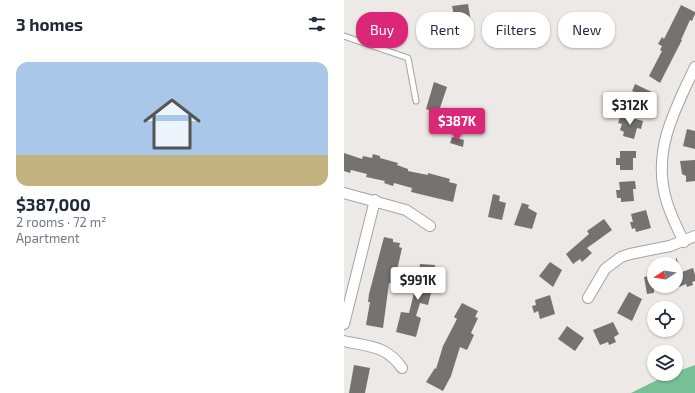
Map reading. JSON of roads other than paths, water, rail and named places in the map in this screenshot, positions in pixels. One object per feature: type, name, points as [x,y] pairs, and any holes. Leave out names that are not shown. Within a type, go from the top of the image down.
[{"type":"street","points":[[684,242],[665,197],[662,163],[667,130],[672,114],[695,67]]},
{"type":"street","points":[[344,193],[375,200],[406,210],[430,226]]},
{"type":"street","points":[[344,324],[375,200]]},
{"type":"street","points":[[588,298],[606,269],[621,257],[684,242],[695,236]]},
{"type":"street","points":[[344,341],[384,350],[393,356],[402,368]]},
{"type":"lane","points":[[344,36],[408,58],[416,101]]}]
